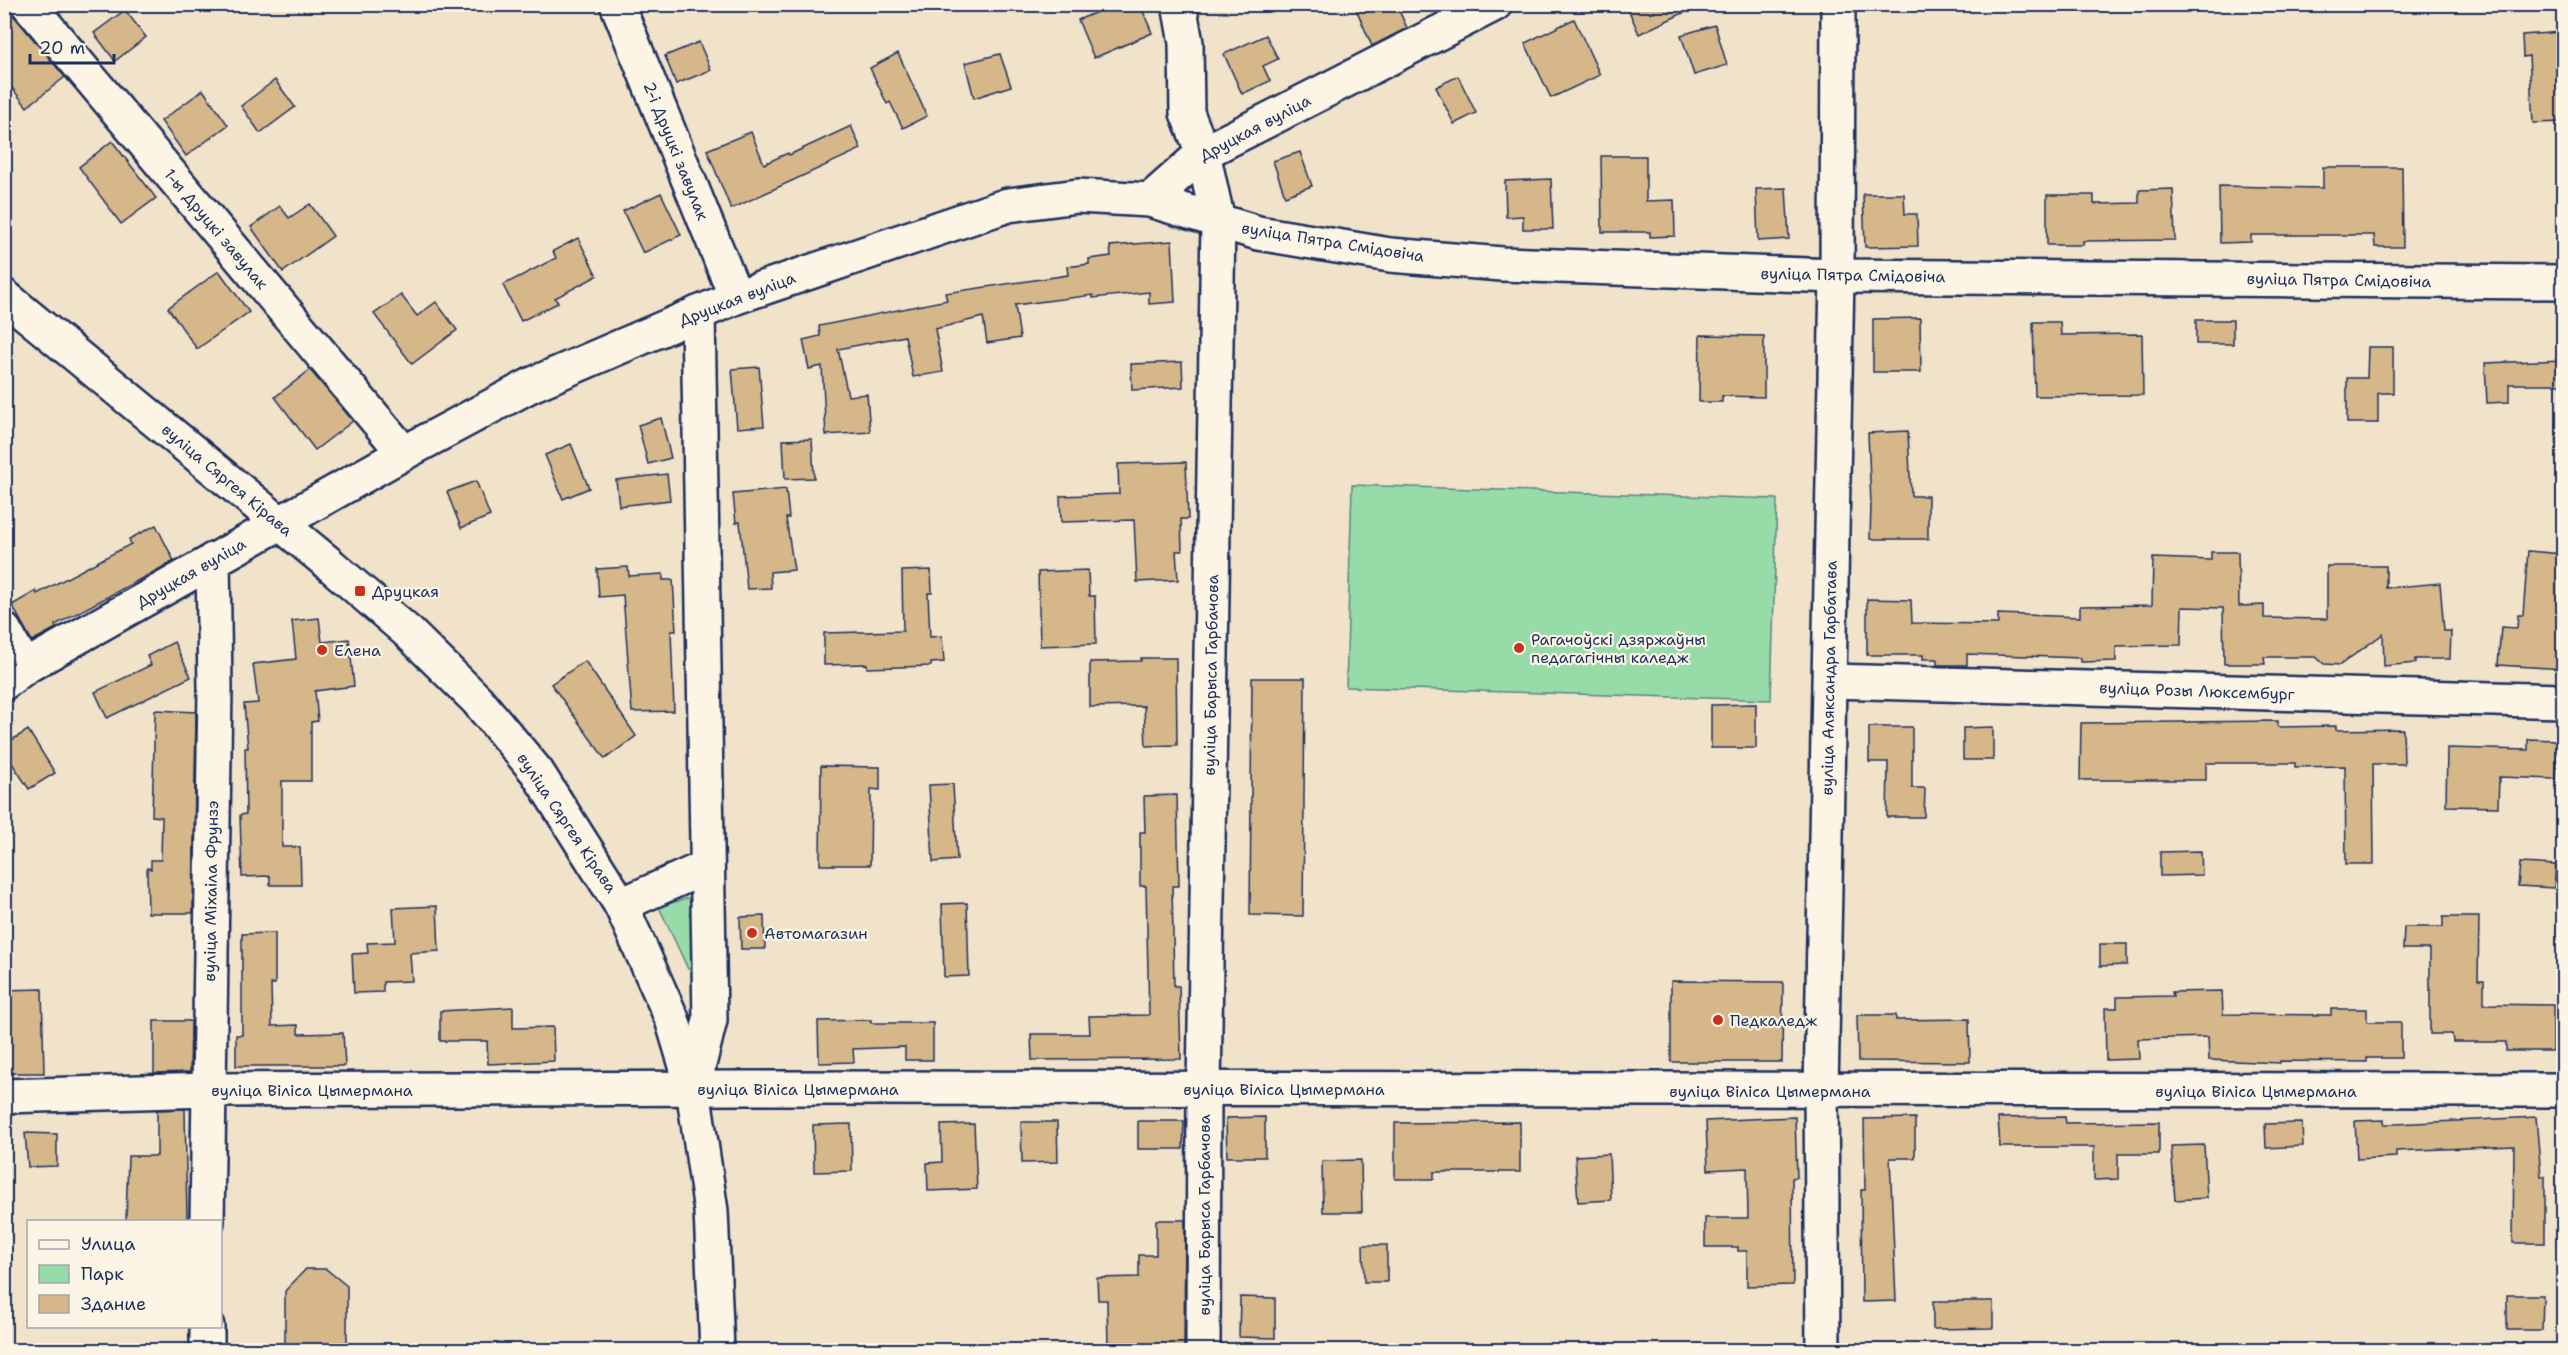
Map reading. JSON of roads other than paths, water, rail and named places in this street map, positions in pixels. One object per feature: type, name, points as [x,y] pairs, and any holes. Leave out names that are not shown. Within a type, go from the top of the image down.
[{"type":"street","name":"1-ы Друцкі завулак","points":[[28,4],[404,453]]},
{"type":"street","name":"2-і Друцкі завулак","points":[[617,4],[736,297]]},
{"type":"street","name":"вуліца Барыса Гарбачова","points":[[1179,4],[1186,43],[1187,112],[1203,153],[1218,222],[1204,1088],[1203,1350]]},
{"type":"street","name":"Друцкая вуліца","points":[[15,675],[213,560],[531,385],[736,297],[1008,205],[1078,196],[1150,200],[1203,153],[1496,4]]},
{"type":"street","name":"вуліца Аляксандра Гарбатава","points":[[1822,1350],[1821,1091],[1837,276],[1838,4]]},
{"type":"street","name":"вуліца Пятра Смідовіча","points":[[1150,200],[1258,233],[1390,255],[1502,264],[1837,276],[2564,282]]},
{"type":"street","name":"вуліца Сяргея Кірава","points":[[4,296],[280,523],[409,633],[477,700],[537,772],[621,905],[672,1020],[693,1089],[711,1211],[717,1350]]},
{"type":"street","points":[[693,1089],[710,1020],[698,313]]},
{"type":"street","name":"вуліца Міхаіла Фрунзэ","points":[[207,1220],[215,688],[213,560]]},
{"type":"street","points":[[4,630],[15,675]]},
{"type":"street","name":"вуліца Розы Люксембург","points":[[1830,681],[2564,701]]},
{"type":"street","points":[[621,905],[706,867]]},
{"type":"street","name":"вуліца Віліса Цымермана","points":[[4,1096],[208,1090],[1204,1088],[1821,1091],[2564,1090]]},
{"type":"street","points":[[207,1328],[207,1350]]},
{"type":"place","name":"Друцкая","points":[[360,591]]},
{"type":"place","name":"Рагачоўскі дзяржаўны педагагічны каледж","points":[[1519,648]]},
{"type":"place","name":"Елена","points":[[322,650]]},
{"type":"place","name":"Автомагазин","points":[[752,933]]},
{"type":"place","name":"Педкаледж","points":[[1718,1020]]}]
